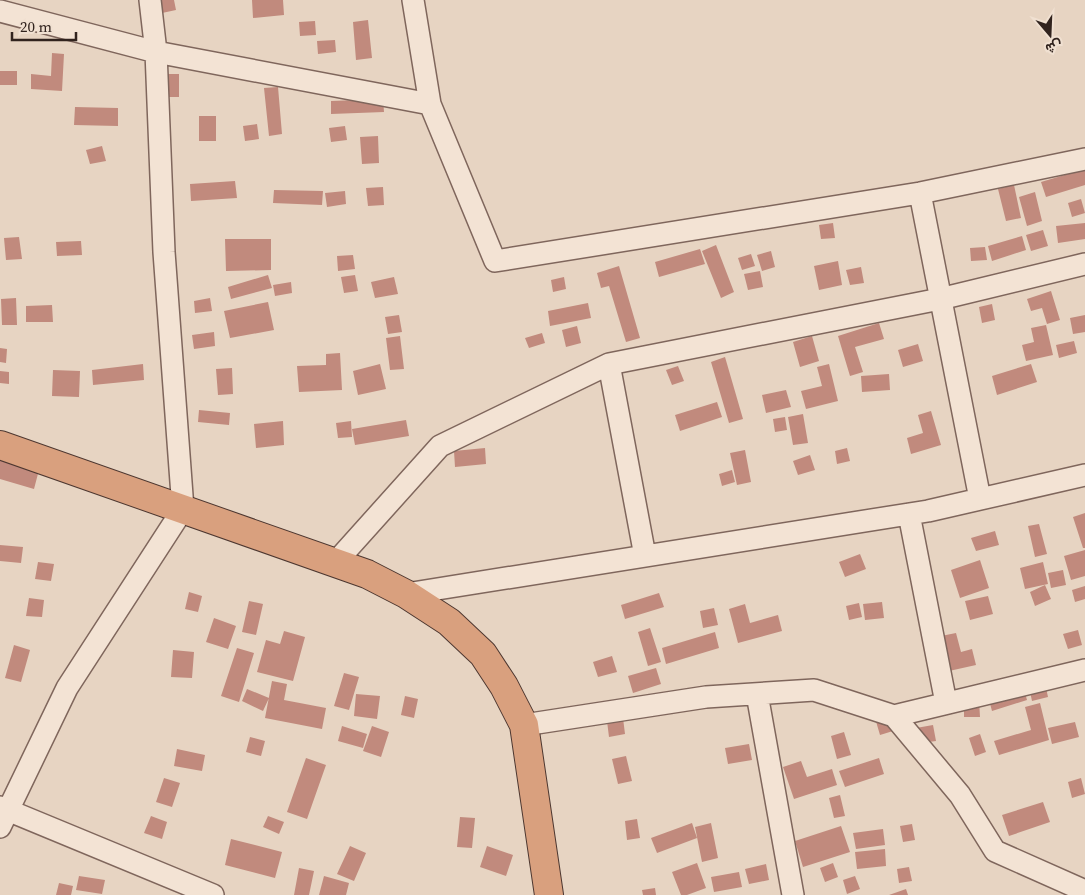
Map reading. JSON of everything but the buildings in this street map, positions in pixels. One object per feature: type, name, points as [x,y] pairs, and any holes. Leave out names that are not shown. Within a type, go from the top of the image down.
[{"type":"highway","points":[[0,445],[367,574],[406,594],[449,622],[482,654],[504,686],[524,725],[549,895]]},
{"type":"street","points":[[150,0],[156,52],[164,252],[183,509],[67,688],[2,815],[168,886],[213,895]]},
{"type":"street","points":[[413,0],[430,104],[495,261],[920,193],[1085,159]]},
{"type":"street","points":[[0,11],[156,52],[430,104]]},
{"type":"street","points":[[920,193],[980,499]]},
{"type":"street","points":[[335,562],[440,446],[609,364],[940,299],[1085,264]]},
{"type":"street","points":[[609,364],[645,556]]},
{"type":"street","points":[[406,594],[909,514],[1085,475]]},
{"type":"street","points":[[909,514],[946,703]]},
{"type":"street","points":[[894,716],[1085,670]]},
{"type":"street","points":[[524,725],[706,697],[814,690],[894,716],[960,794],[995,851],[1085,891]]},
{"type":"street","points":[[757,694],[792,895]]}]
